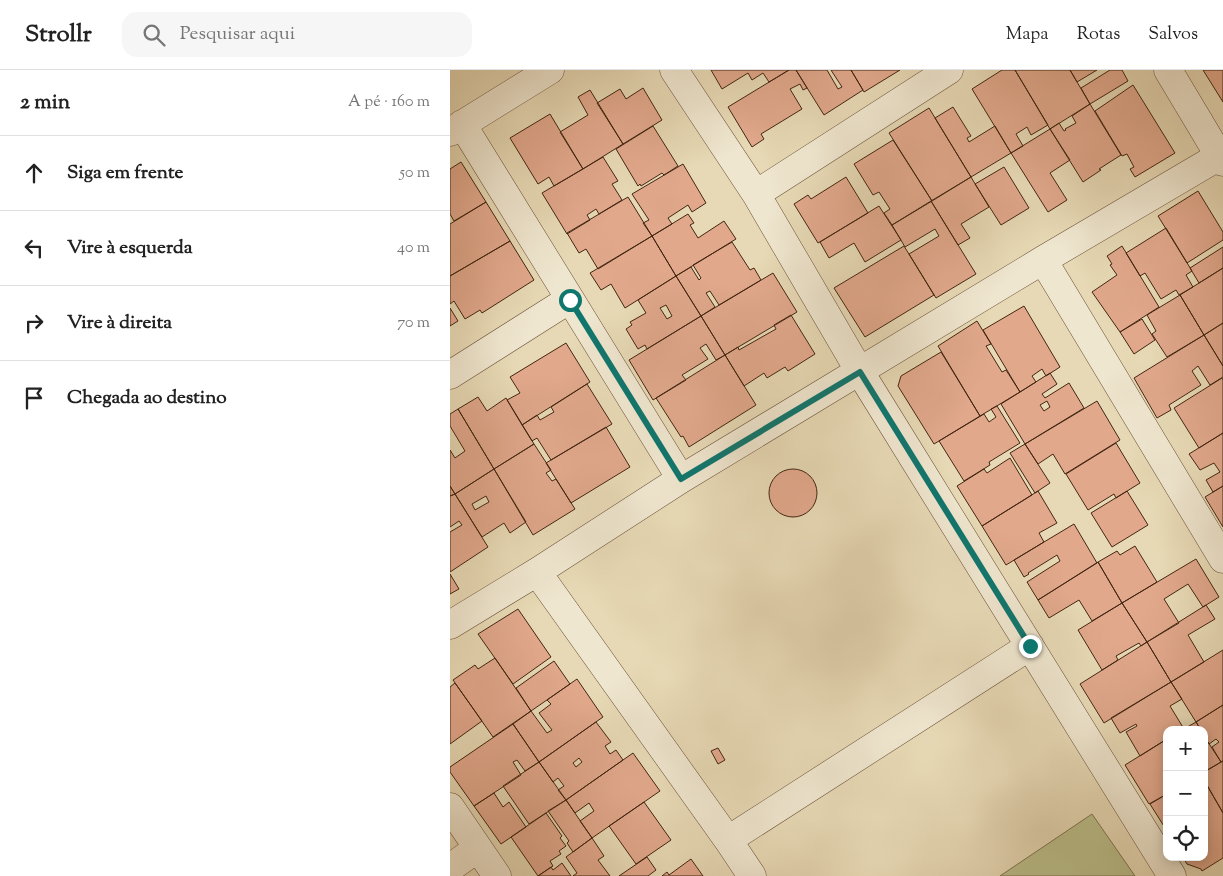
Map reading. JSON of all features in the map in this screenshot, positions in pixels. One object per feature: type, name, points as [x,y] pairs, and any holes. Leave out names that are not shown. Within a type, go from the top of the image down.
[{"type":"street","points":[[550,70],[456,128],[570,300],[681,479]]},
{"type":"street","points":[[674,70],[756,194],[860,372],[1172,876]]},
{"type":"street","points":[[756,194],[949,70]]},
{"type":"street","points":[[450,625],[537,572],[681,479],[1043,260],[1222,157],[1168,70]]},
{"type":"street","points":[[1043,260],[1223,560]]},
{"type":"street","points":[[450,375],[570,300]]},
{"type":"street","points":[[537,572],[752,876]]},
{"type":"street","points":[[728,840],[1030,646]]},
{"type":"street","points":[[450,807],[497,876]]},
{"type":"street","points":[[450,868],[478,848]]},
{"type":"green space","points":[[1092,814],[1135,876],[1000,876]]},
{"type":"building","points":[[711,70],[789,70],[769,82],[763,73],[752,80],[748,73],[722,89]]},
{"type":"building","points":[[789,70],[796,70],[807,88],[803,90],[800,84],[790,89],[802,109],[761,134],[764,139],[752,147],[728,107]]},
{"type":"building","points":[[796,70],[827,70],[838,89],[842,87],[831,70],[851,70],[863,90],[824,115]]},
{"type":"building","points":[[851,70],[900,70],[864,92]]},
{"type":"building","points":[[1002,70],[1015,70],[1048,125],[1031,135],[1027,127],[1016,134],[1023,146],[1011,153],[972,89]]},
{"type":"building","points":[[1015,70],[1070,70],[1090,104],[1050,129]]},
{"type":"building","points":[[1070,70],[1097,70],[1077,82]]},
{"type":"building","points":[[1110,70],[1122,70],[1128,81],[1090,104],[1081,88]]},
{"type":"building","points":[[1203,70],[1223,70],[1223,102]]},
{"type":"building","points":[[1133,85],[1175,153],[1135,177],[1130,169],[1134,167],[1127,154],[1122,156],[1095,111]]},
{"type":"building","points":[[643,88],[662,120],[623,144],[597,103],[620,89],[626,99]]},
{"type":"building","points":[[590,90],[623,144],[583,169],[560,132],[588,115],[578,97]]},
{"type":"building","points":[[1090,104],[1121,155],[1083,182],[1050,129],[1059,123],[1064,131],[1066,130],[1076,123],[1072,116]]},
{"type":"building","points":[[953,107],[971,136],[967,138],[969,142],[995,126],[1011,153],[971,177],[935,118]]},
{"type":"building","points":[[929,108],[971,177],[932,201],[889,133]]},
{"type":"building","points":[[550,114],[583,169],[554,186],[549,177],[538,184],[510,138]]},
{"type":"building","points":[[653,126],[678,166],[664,175],[662,173],[638,186],[616,149]]},
{"type":"building","points":[[1050,129],[1070,160],[1050,173],[1067,200],[1048,212],[1011,153]]},
{"type":"building","points":[[893,140],[932,201],[892,225],[884,213],[890,209],[879,192],[873,195],[854,164]]},
{"type":"building","points":[[603,157],[618,181],[612,184],[622,200],[599,214],[596,209],[587,215],[590,220],[567,234],[542,193]]},
{"type":"building","points":[[461,162],[486,202],[454,221],[450,214],[450,169]]},
{"type":"building","points":[[683,164],[706,203],[692,212],[688,205],[668,218],[672,224],[652,236],[643,223],[649,220],[632,194]]},
{"type":"building","points":[[1004,167],[1029,208],[1001,225],[975,184]]},
{"type":"building","points":[[846,177],[868,213],[818,243],[794,204],[808,195],[811,199]]},
{"type":"building","points":[[971,177],[989,207],[961,224],[970,238],[958,245],[931,201]]},
{"type":"building","points":[[1198,191],[1223,232],[1223,240],[1187,263],[1158,216]]},
{"type":"building","points":[[628,197],[652,236],[598,269],[586,249],[579,253],[567,233]]},
{"type":"building","points":[[931,201],[976,274],[936,298],[909,254],[939,236],[935,229],[905,247],[892,225]]},
{"type":"building","points":[[486,202],[510,241],[450,276],[450,224]]},
{"type":"building","points":[[879,206],[901,240],[865,262],[854,243],[829,258],[820,242]]},
{"type":"building","points":[[688,214],[694,223],[690,225],[698,238],[724,221],[736,239],[676,276],[652,236]]},
{"type":"building","points":[[1166,228],[1192,271],[1186,275],[1193,287],[1179,295],[1176,290],[1161,299],[1145,273],[1140,276],[1126,253]]},
{"type":"building","points":[[652,236],[676,276],[625,308],[611,284],[601,290],[590,273]]},
{"type":"building","points":[[510,241],[534,280],[482,313],[480,310],[465,319],[454,301],[450,304],[450,276]]},
{"type":"building","points":[[732,242],[750,270],[754,268],[761,280],[719,305],[710,291],[706,293],[715,307],[701,316],[676,276],[691,267],[699,280],[701,278],[693,265]]},
{"type":"building","points":[[904,246],[934,295],[865,337],[834,288]]},
{"type":"building","points":[[1122,246],[1159,307],[1120,332],[1092,292],[1117,275],[1110,265],[1112,264],[1107,256]]},
{"type":"building","points":[[1223,247],[1223,268],[1199,283],[1190,268]]},
{"type":"building","points":[[1223,268],[1223,323],[1204,335],[1180,295]]},
{"type":"building","points":[[773,273],[797,312],[725,355],[701,316]]},
{"type":"building","points":[[676,276],[701,316],[647,349],[645,345],[638,349],[626,329],[632,325],[630,322],[646,313],[638,300]],"holes":[[[666,305],[672,316],[667,319],[660,308]]]},
{"type":"building","points":[[1180,295],[1204,335],[1167,357],[1152,334],[1156,331],[1147,315]]},
{"type":"building","points":[[1024,306],[1060,367],[1046,376],[1042,369],[1032,376],[1036,382],[1020,392],[983,330]]},
{"type":"building","points":[[450,308],[458,321],[450,326]]},
{"type":"building","points":[[791,315],[815,354],[788,371],[785,367],[767,378],[764,373],[744,386],[725,355],[738,347],[739,350],[776,329],[774,325]]},
{"type":"building","points":[[701,316],[725,355],[716,360],[706,344],[700,348],[708,359],[682,375],[686,380],[653,400],[629,360]]},
{"type":"building","points":[[1142,319],[1155,340],[1134,354],[1120,332]]},
{"type":"building","points":[[977,321],[991,344],[986,346],[1002,372],[1006,370],[1020,392],[980,416],[938,346]]},
{"type":"building","points":[[1223,323],[1223,366],[1204,335]]},
{"type":"building","points":[[1204,335],[1223,366],[1223,377],[1210,385],[1198,366],[1192,371],[1201,385],[1169,405],[1171,410],[1157,418],[1134,378]]},
{"type":"building","points":[[566,343],[590,382],[522,425],[507,400],[520,393],[510,377]]},
{"type":"building","points":[[941,352],[980,416],[934,444],[898,386],[901,376]]},
{"type":"building","points":[[725,355],[756,405],[689,447],[656,398]]},
{"type":"building","points":[[1050,373],[1057,384],[1042,394],[1045,398],[1069,383],[1084,408],[1025,444],[1001,404]],"holes":[[[1047,401],[1050,407],[1044,411],[1040,405]]]},
{"type":"building","points":[[1222,378],[1223,433],[1199,448],[1174,408]]},
{"type":"building","points":[[587,384],[612,424],[551,460],[537,438],[532,441],[522,425],[537,415],[540,420],[554,412],[551,407]]},
{"type":"building","points":[[478,397],[487,411],[506,398],[534,444],[494,469],[458,409]]},
{"type":"building","points":[[1097,401],[1120,440],[1065,474],[1053,454],[1038,464],[1025,444]]},
{"type":"building","points":[[997,406],[1020,443],[989,462],[990,465],[964,481],[939,441],[984,414],[989,422],[996,417],[991,409]]},
{"type":"building","points":[[458,409],[494,469],[455,494],[450,486],[450,450],[455,458],[465,451],[450,426],[450,414]]},
{"type":"building","points":[[606,427],[630,467],[571,503],[546,463]]},
{"type":"building","points":[[1223,433],[1223,486],[1213,492],[1206,480],[1220,472],[1214,463],[1200,470],[1189,454]]},
{"type":"building","points":[[1116,443],[1140,483],[1116,498],[1114,494],[1088,510],[1066,474]]},
{"type":"building","points":[[534,444],[551,470],[546,473],[552,481],[556,479],[575,509],[533,535],[494,469]]},
{"type":"building","points":[[1025,444],[1050,483],[1035,493],[1010,453]]},
{"type":"building","points":[[1010,458],[1032,495],[982,526],[957,486],[984,469],[987,473]]},
{"type":"building","points":[[494,469],[526,522],[510,533],[504,523],[482,537],[455,494]],"holes":[[[486,496],[489,502],[475,510],[472,504]]]},
{"type":"building","points":[[788,469],[798,469],[810,476],[817,488],[817,498],[810,510],[798,517],[788,517],[780,513],[773,506],[769,498],[769,488],[773,480],[780,473]]},
{"type":"building","points":[[450,486],[455,494],[450,496]]},
{"type":"building","points":[[1223,486],[1223,527],[1205,497]]},
{"type":"building","points":[[1038,491],[1057,523],[1039,533],[1044,542],[1006,565],[982,526]]},
{"type":"building","points":[[1127,491],[1148,525],[1112,547],[1091,513]]},
{"type":"building","points":[[455,494],[488,547],[450,572],[450,532],[462,525],[459,521],[450,527],[450,496]]},
{"type":"building","points":[[1074,524],[1097,563],[1038,600],[1027,582],[1060,561],[1057,555],[1024,577],[1014,560]]},
{"type":"building","points":[[1135,546],[1157,582],[1122,603],[1098,562],[1117,551],[1120,555]]},
{"type":"building","points":[[1196,559],[1219,597],[1203,607],[1188,584],[1164,599],[1179,623],[1147,642],[1122,603]]},
{"type":"building","points":[[1098,562],[1122,603],[1092,621],[1079,600],[1049,618],[1038,600]]},
{"type":"building","points":[[450,574],[459,589],[450,594]]},
{"type":"building","points":[[1122,603],[1147,642],[1141,646],[1139,643],[1116,656],[1118,660],[1102,670],[1078,630]]},
{"type":"building","points":[[1206,605],[1215,619],[1188,635],[1204,662],[1171,682],[1147,642]]},
{"type":"building","points":[[518,609],[551,657],[513,684],[478,634]]},
{"type":"building","points":[[1147,642],[1171,682],[1104,723],[1080,684]]},
{"type":"building","points":[[1223,650],[1223,705],[1196,722],[1171,682]]},
{"type":"building","points":[[495,658],[531,711],[493,737],[453,680],[475,665],[478,669]]},
{"type":"building","points":[[554,661],[570,684],[531,711],[516,688]]},
{"type":"building","points":[[577,679],[603,717],[539,762],[513,724],[531,711],[547,733],[552,730],[539,713],[551,704],[547,700]]},
{"type":"building","points":[[1171,682],[1182,699],[1170,706],[1182,726],[1163,726],[1163,742],[1140,756],[1126,732],[1137,726],[1136,724],[1120,733],[1111,718]]},
{"type":"building","points":[[455,683],[482,721],[450,744],[450,687]]},
{"type":"building","points":[[1223,705],[1223,761],[1221,762],[1212,747],[1219,742],[1216,739],[1209,744],[1208,742],[1208,726],[1198,726],[1196,722]]},
{"type":"building","points":[[596,722],[611,742],[605,746],[610,754],[616,750],[623,760],[566,800],[558,790],[564,786],[558,778],[553,782],[539,762]],"holes":[[[579,758],[582,762],[576,767],[573,763]]]},
{"type":"building","points":[[1196,722],[1198,726],[1189,726]]},
{"type":"building","points":[[513,724],[539,762],[525,771],[517,760],[513,762],[521,775],[474,806],[450,772],[450,767]]},
{"type":"building","points":[[1163,741],[1163,796],[1149,804],[1125,765]]},
{"type":"building","points":[[1208,742],[1221,762],[1208,770]]},
{"type":"building","points":[[718,748],[725,760],[718,764],[711,751]]},
{"type":"building","points":[[633,753],[660,791],[592,838],[580,821],[594,811],[589,803],[575,813],[566,800]]},
{"type":"building","points":[[1223,761],[1223,813],[1208,787],[1208,770]]},
{"type":"building","points":[[539,762],[566,800],[529,824],[503,786]]},
{"type":"building","points":[[1208,787],[1223,813],[1223,858],[1202,871],[1187,864],[1185,861],[1208,861]]},
{"type":"building","points":[[494,793],[503,807],[509,802],[526,827],[501,844],[474,806]]},
{"type":"building","points":[[1163,796],[1163,825],[1150,804]]},
{"type":"building","points":[[566,800],[592,838],[573,852],[567,843],[569,841],[548,811]]},
{"type":"building","points":[[644,802],[671,840],[636,864],[609,826]]},
{"type":"building","points":[[546,813],[562,836],[560,838],[566,846],[559,851],[561,854],[550,861],[553,866],[538,876],[511,837]]},
{"type":"building","points":[[592,838],[604,856],[598,860],[610,876],[573,876],[577,873],[566,857]]},
{"type":"building","points":[[647,857],[656,870],[648,876],[619,876]]},
{"type":"building","points":[[691,859],[703,876],[662,876],[667,872],[669,875]]},
{"type":"building","points":[[562,863],[571,876],[538,876],[551,867],[553,870]]},
{"type":"route","points":[[570,300],[681,479],[860,372],[1030,646]]}]
